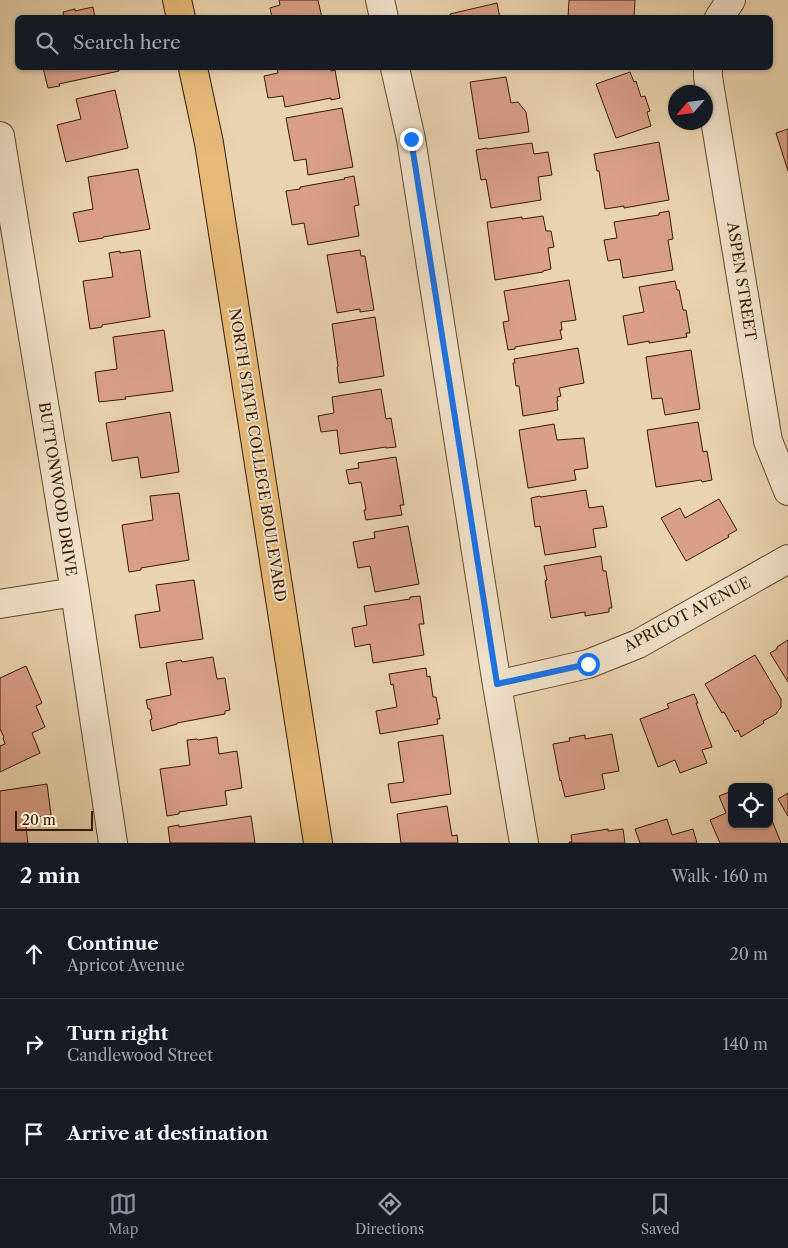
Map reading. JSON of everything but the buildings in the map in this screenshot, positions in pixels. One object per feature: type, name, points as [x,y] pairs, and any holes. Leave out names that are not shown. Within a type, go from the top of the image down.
[{"type":"main road","points":[[177,0],[180,15]]},
{"type":"main road","name":"NORTH STATE COLLEGE BOULEVARD","points":[[193,70],[209,143],[318,843]]},
{"type":"street","points":[[380,0],[383,15]]},
{"type":"street","points":[[721,15],[731,0]]},
{"type":"street","points":[[395,70],[411,139],[524,843]]},
{"type":"street","name":"ASPEN STREET","points":[[708,70],[768,440],[788,491]]},
{"type":"street","name":"BUTTONWOOD DRIVE","points":[[0,136],[113,843]]},
{"type":"street","name":"APRICOT AVENUE","points":[[497,684],[588,664],[638,644],[788,560]]},
{"type":"street","points":[[0,604],[74,592]]},
{"type":"route","points":[[411,139],[497,684],[588,664]]}]
